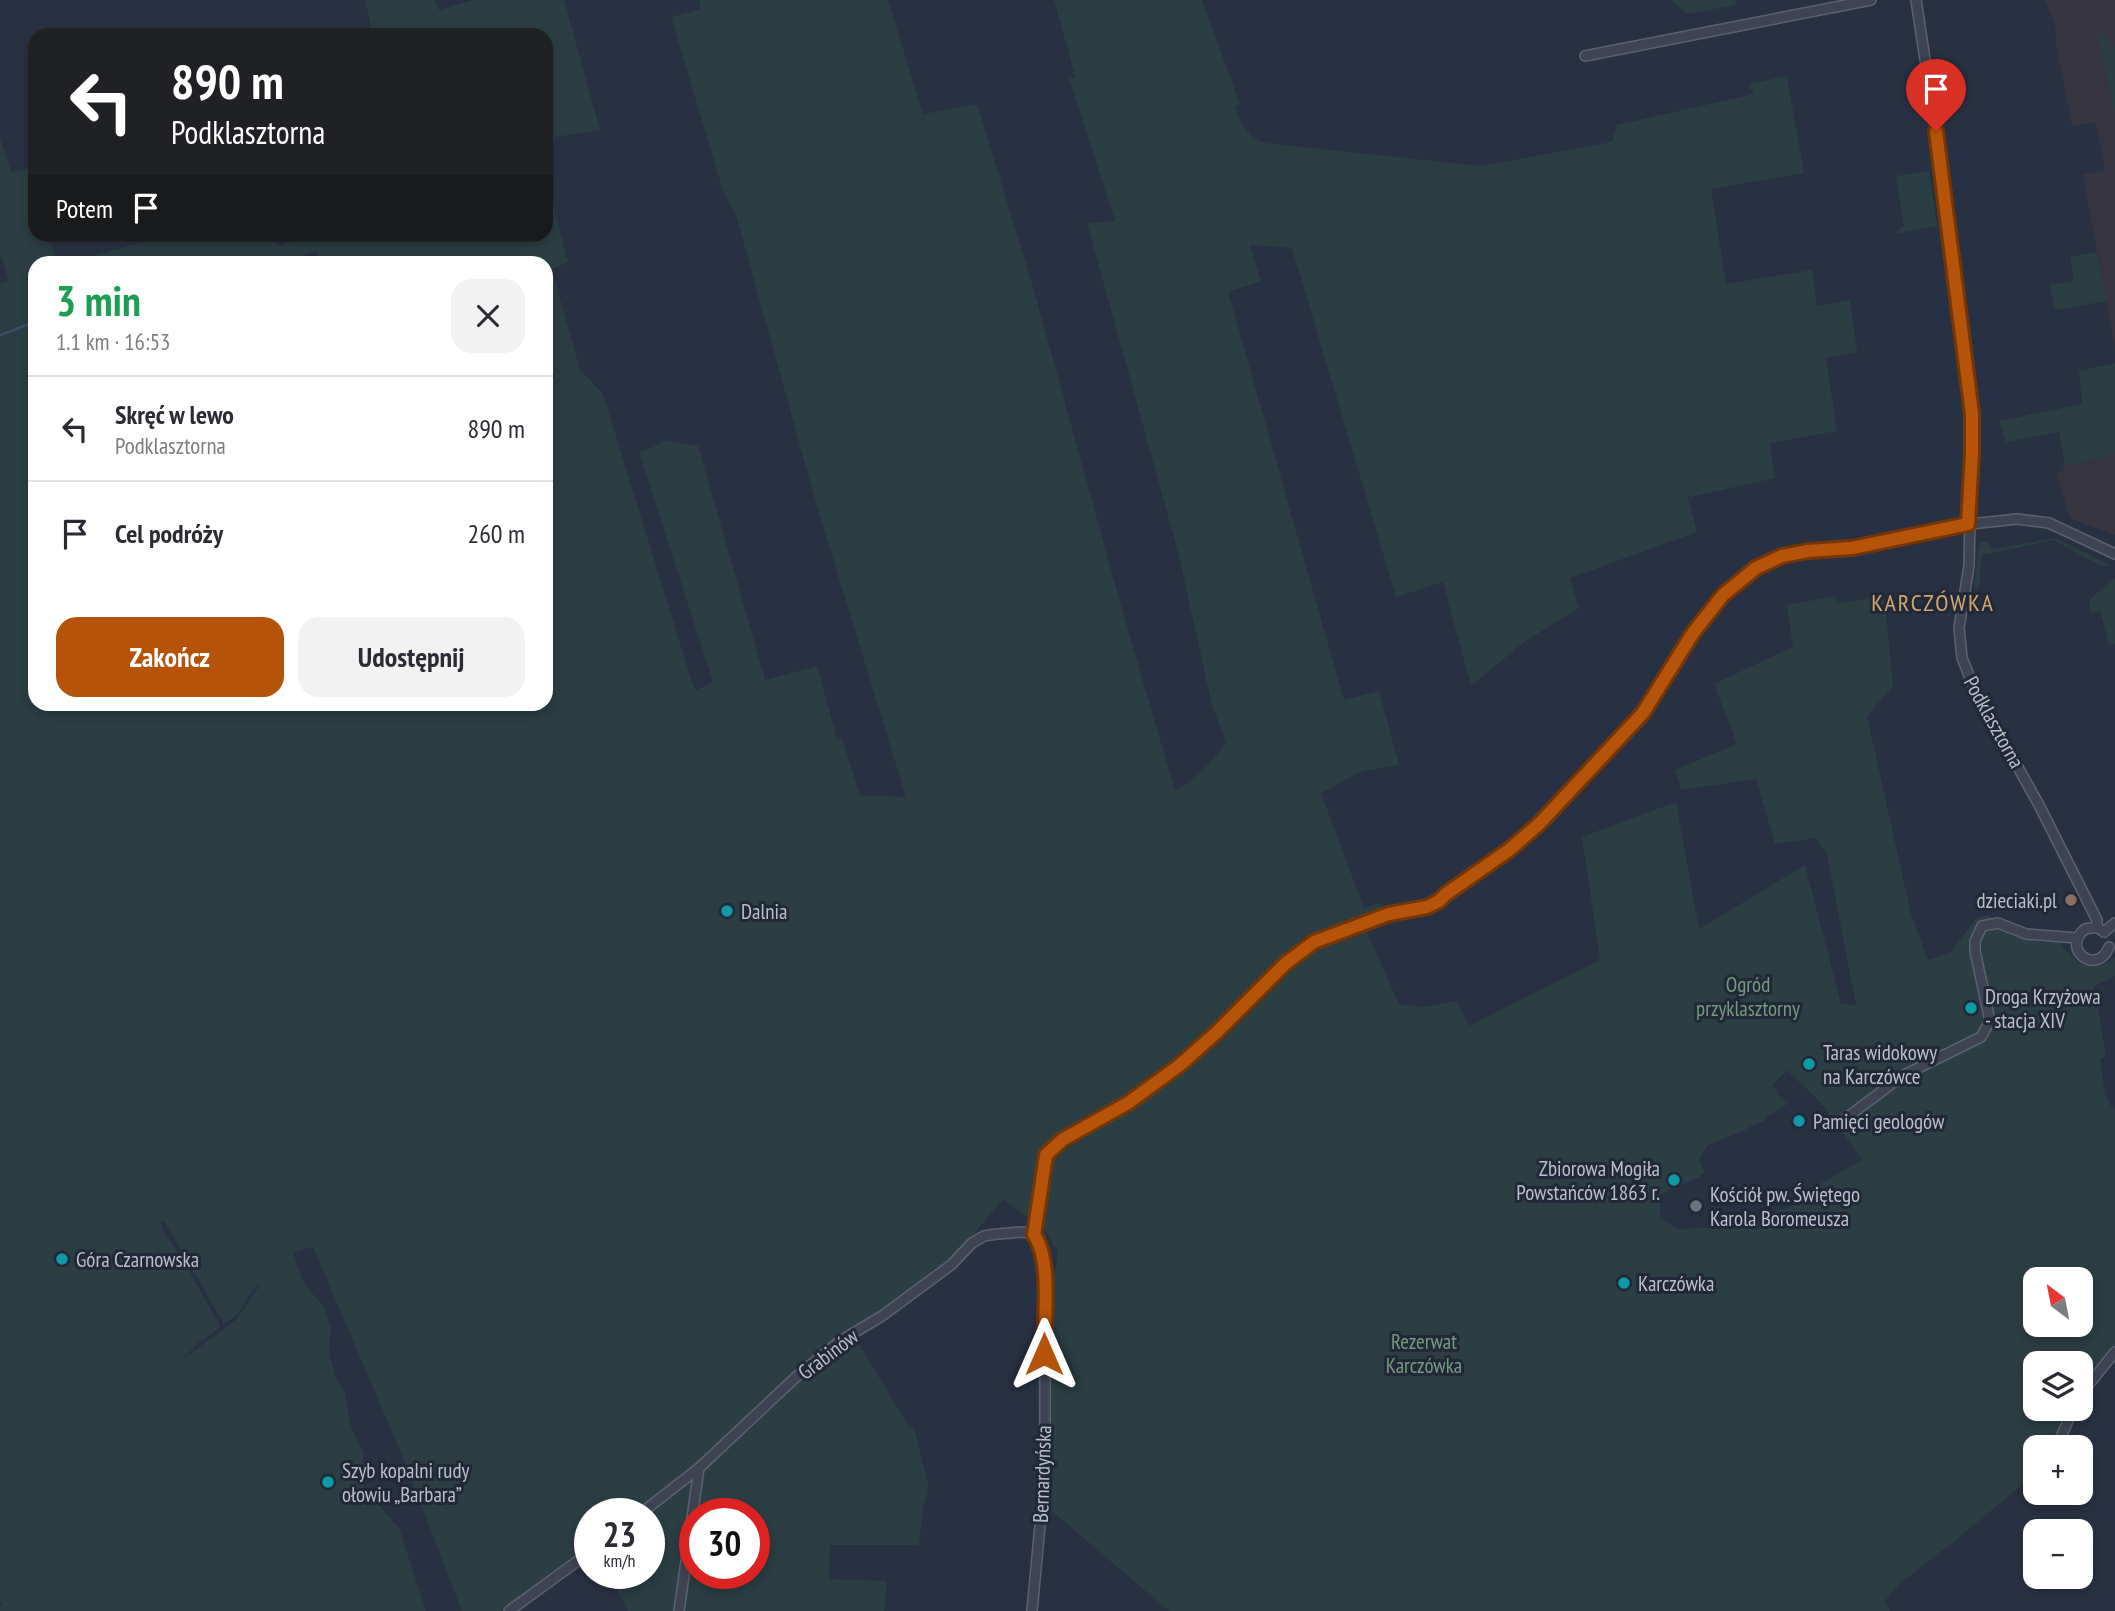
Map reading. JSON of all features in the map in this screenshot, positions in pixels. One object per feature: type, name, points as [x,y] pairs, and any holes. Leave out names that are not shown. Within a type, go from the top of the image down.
[{"type":"street","points":[[1585,56],[1871,0]]},
{"type":"street","name":"Podklasztorna","points":[[1916,0],[1941,165],[1972,414],[1969,565],[1959,628],[1966,670],[2070,863],[2112,949]]},
{"type":"street","name":"Bernardyńska","points":[[1032,1611],[1045,1472],[1045,1262],[1042,1245],[1034,1235],[1046,1155],[1054,1147],[1128,1103],[1180,1065],[1286,963],[1314,942],[1376,918],[1427,907],[1439,901],[1529,834],[1643,713],[1698,626],[1723,595],[1744,576],[1767,562],[1808,551],[1852,548],[1968,524],[2017,519],[2039,521],[2115,554]]},
{"type":"street","points":[[1837,1125],[1896,1080],[1981,1037],[1988,1027],[1989,1010],[1975,941],[1982,926],[1998,923],[2026,934],[2077,938]]},
{"type":"street","points":[[2112,949],[2102,958],[2088,960],[2079,954],[2077,938],[2085,929],[2100,929],[2115,923]]},
{"type":"street","name":"Grabinów","points":[[660,1498],[699,1468],[796,1377],[840,1341],[882,1316],[951,1265],[972,1243],[984,1236],[997,1234],[1026,1232],[1034,1235]]},
{"type":"street","points":[[2093,1379],[2115,1352]]},
{"type":"street","points":[[679,1611],[699,1468]]},
{"type":"street","points":[[509,1611],[574,1564]]},
{"type":"shaded area","points":[[2045,0],[2115,0],[2115,347],[2083,175],[2105,170],[2096,122],[2072,126],[2055,38],[2055,25]]},
{"type":"shaded area","points":[[2115,455],[2115,535],[2070,518],[2056,473],[2064,471],[2063,465]]},
{"type":"green space","points":[[365,0],[434,0],[439,10],[473,0],[564,0],[600,130],[553,138],[553,28],[371,28]]},
{"type":"green space","points":[[699,0],[888,0],[923,114],[977,104],[1033,287],[1175,791],[1204,770],[1226,742],[1212,705],[1178,552],[1087,223],[1115,221],[1069,78],[1076,79],[1054,0],[1202,0],[1240,104],[1235,107],[1240,119],[1253,137],[1265,143],[1481,166],[1612,142],[1617,125],[1754,94],[1749,84],[1787,76],[1804,173],[1711,189],[1726,284],[1812,270],[1817,306],[1850,300],[1857,352],[1826,358],[1837,431],[1770,443],[1775,478],[1691,497],[1687,495],[1697,532],[1570,578],[1579,608],[1524,642],[1471,686],[1443,582],[1396,597],[1292,248],[1250,245],[1261,281],[1228,292],[1344,700],[1379,691],[1399,765],[1363,771],[1321,793],[1364,908],[1379,903],[1382,909],[1315,937],[1180,1058],[1119,1105],[1093,1120],[1101,1123],[1133,1103],[1315,944],[1364,925],[1399,1004],[1423,1007],[1457,1001],[1469,1026],[1600,960],[1582,837],[1676,802],[1699,929],[1805,865],[1841,1004],[1856,1005],[1827,854],[1816,838],[1775,844],[1756,779],[1681,790],[1675,770],[1737,744],[1714,684],[1793,647],[1787,605],[1835,596],[1837,603],[1882,597],[1885,602],[1893,686],[1867,716],[1911,914],[1928,960],[1951,952],[1977,917],[1991,916],[1992,919],[1979,924],[1985,929],[2002,929],[2030,941],[2060,943],[2072,957],[2090,966],[2115,960],[2115,976],[2094,986],[2106,1056],[2100,1059],[2105,1094],[2115,1113],[2115,1348],[2093,1380],[2093,1351],[2023,1351],[2023,1421],[2071,1421],[2066,1435],[2023,1435],[2023,1484],[1898,1585],[1885,1601],[1890,1611],[1169,1611],[1039,1500],[1036,1281],[1055,1271],[1058,1252],[1045,1230],[1003,1199],[951,1261],[881,1311],[654,1498],[574,1498],[574,1560],[503,1611],[462,1611],[399,1448],[313,1247],[293,1252],[304,1284],[324,1307],[331,1328],[329,1352],[335,1376],[345,1393],[351,1427],[363,1452],[364,1488],[399,1528],[426,1611],[0,1611],[0,284],[9,281],[0,253],[0,138],[11,172],[28,168],[28,242],[51,242],[55,256],[28,256],[28,711],[553,711],[553,273],[580,370],[603,394],[696,690],[713,682],[639,452],[664,440],[698,446],[765,680],[817,666],[837,739],[842,738],[860,795],[906,797],[816,503],[736,215],[724,194],[671,17],[701,9]],"holes":[[[1787,1070],[1822,1104],[1862,1160],[1806,1192],[1807,1194],[1801,1197],[1803,1202],[1730,1227],[1677,1229],[1660,1217],[1660,1194],[1700,1177],[1705,1172],[1699,1160],[1707,1146],[1765,1120],[1789,1103],[1777,1094],[1779,1092],[1773,1085]],[[164,1221],[224,1324],[239,1313],[252,1290],[260,1285],[237,1319],[183,1359],[198,1343],[220,1328],[219,1322],[160,1223]]]},
{"type":"green space","points":[[1671,0],[1735,0],[1736,5],[1687,14]]},
{"type":"green space","points":[[2097,29],[2115,47],[2115,113]]},
{"type":"green space","points":[[1929,171],[1937,226],[1894,234],[1904,226],[1896,176]]},
{"type":"green space","points":[[553,205],[568,262],[553,269],[553,256],[319,256],[317,251],[299,256],[92,256],[139,242],[276,242],[278,246],[290,242],[553,242]]},
{"type":"green space","points":[[2097,252],[2107,301],[2055,310],[2050,285],[2074,281],[2070,257]]},
{"type":"green space","points":[[2115,363],[2115,455],[2065,465],[2059,432],[2006,442],[1999,421],[2082,404],[2079,371]]},
{"type":"green space","points":[[2055,538],[2110,565],[2103,567],[2054,540],[1982,555],[1979,588],[1974,588],[1981,542],[1987,542],[1994,549]]},
{"type":"green space","points":[[2115,578],[2115,644],[2109,645],[2100,611],[2091,613],[2089,600]]},
{"type":"green space","points":[[854,1336],[909,1427],[914,1428],[929,1488],[923,1509],[919,1545],[830,1545],[829,1579],[887,1581],[884,1611],[682,1611],[685,1589],[770,1589],[770,1498],[698,1498],[701,1470],[795,1381]]},
{"type":"green space","points":[[692,1479],[690,1498],[679,1498],[679,1586],[676,1611],[628,1611],[616,1589],[665,1589],[665,1499]]},
{"type":"waterway","points":[[0,335],[28,325]]},
{"type":"place","name":"dzieciaki.pl","points":[[2071,900]]},
{"type":"place","name":"Dalnia","points":[[727,911]]},
{"type":"place","name":"Droga Krzyżowa - stacja XIV","points":[[1971,1008]]},
{"type":"place","name":"Taras widokowy na Karczówce","points":[[1809,1064]]},
{"type":"place","name":"Pamięci geologów","points":[[1799,1121]]},
{"type":"place","name":"Zbiorowa Mogiła Powstańców 1863 r.","points":[[1674,1180]]},
{"type":"place","name":"Kościół pw. Świętego Karola Boromeusza","points":[[1696,1206]]},
{"type":"place","name":"Góra Czarnowska","points":[[62,1259]]},
{"type":"place","name":"Karczówka","points":[[1624,1283]]},
{"type":"place","name":"Szyb kopalni rudy ołowiu „Barbara”","points":[[328,1482]]},
{"type":"district","name":"KARCZÓWKA","points":[[1933,602]]},
{"type":"route","points":[[1044,1354],[1045,1262],[1042,1245],[1034,1235],[1046,1155],[1062,1140],[1128,1103],[1180,1065],[1301,950],[1322,938],[1363,922],[1427,907],[1439,901],[1529,834],[1643,713],[1698,626],[1723,595],[1744,576],[1782,556],[1852,548],[1968,524],[1972,414],[1936,131]]},
{"type":"park label","name":"Ogród przyklasztorny","points":[[1748,996]]},
{"type":"park label","name":"Rezerwat Karczówka","points":[[1424,1353]]}]
